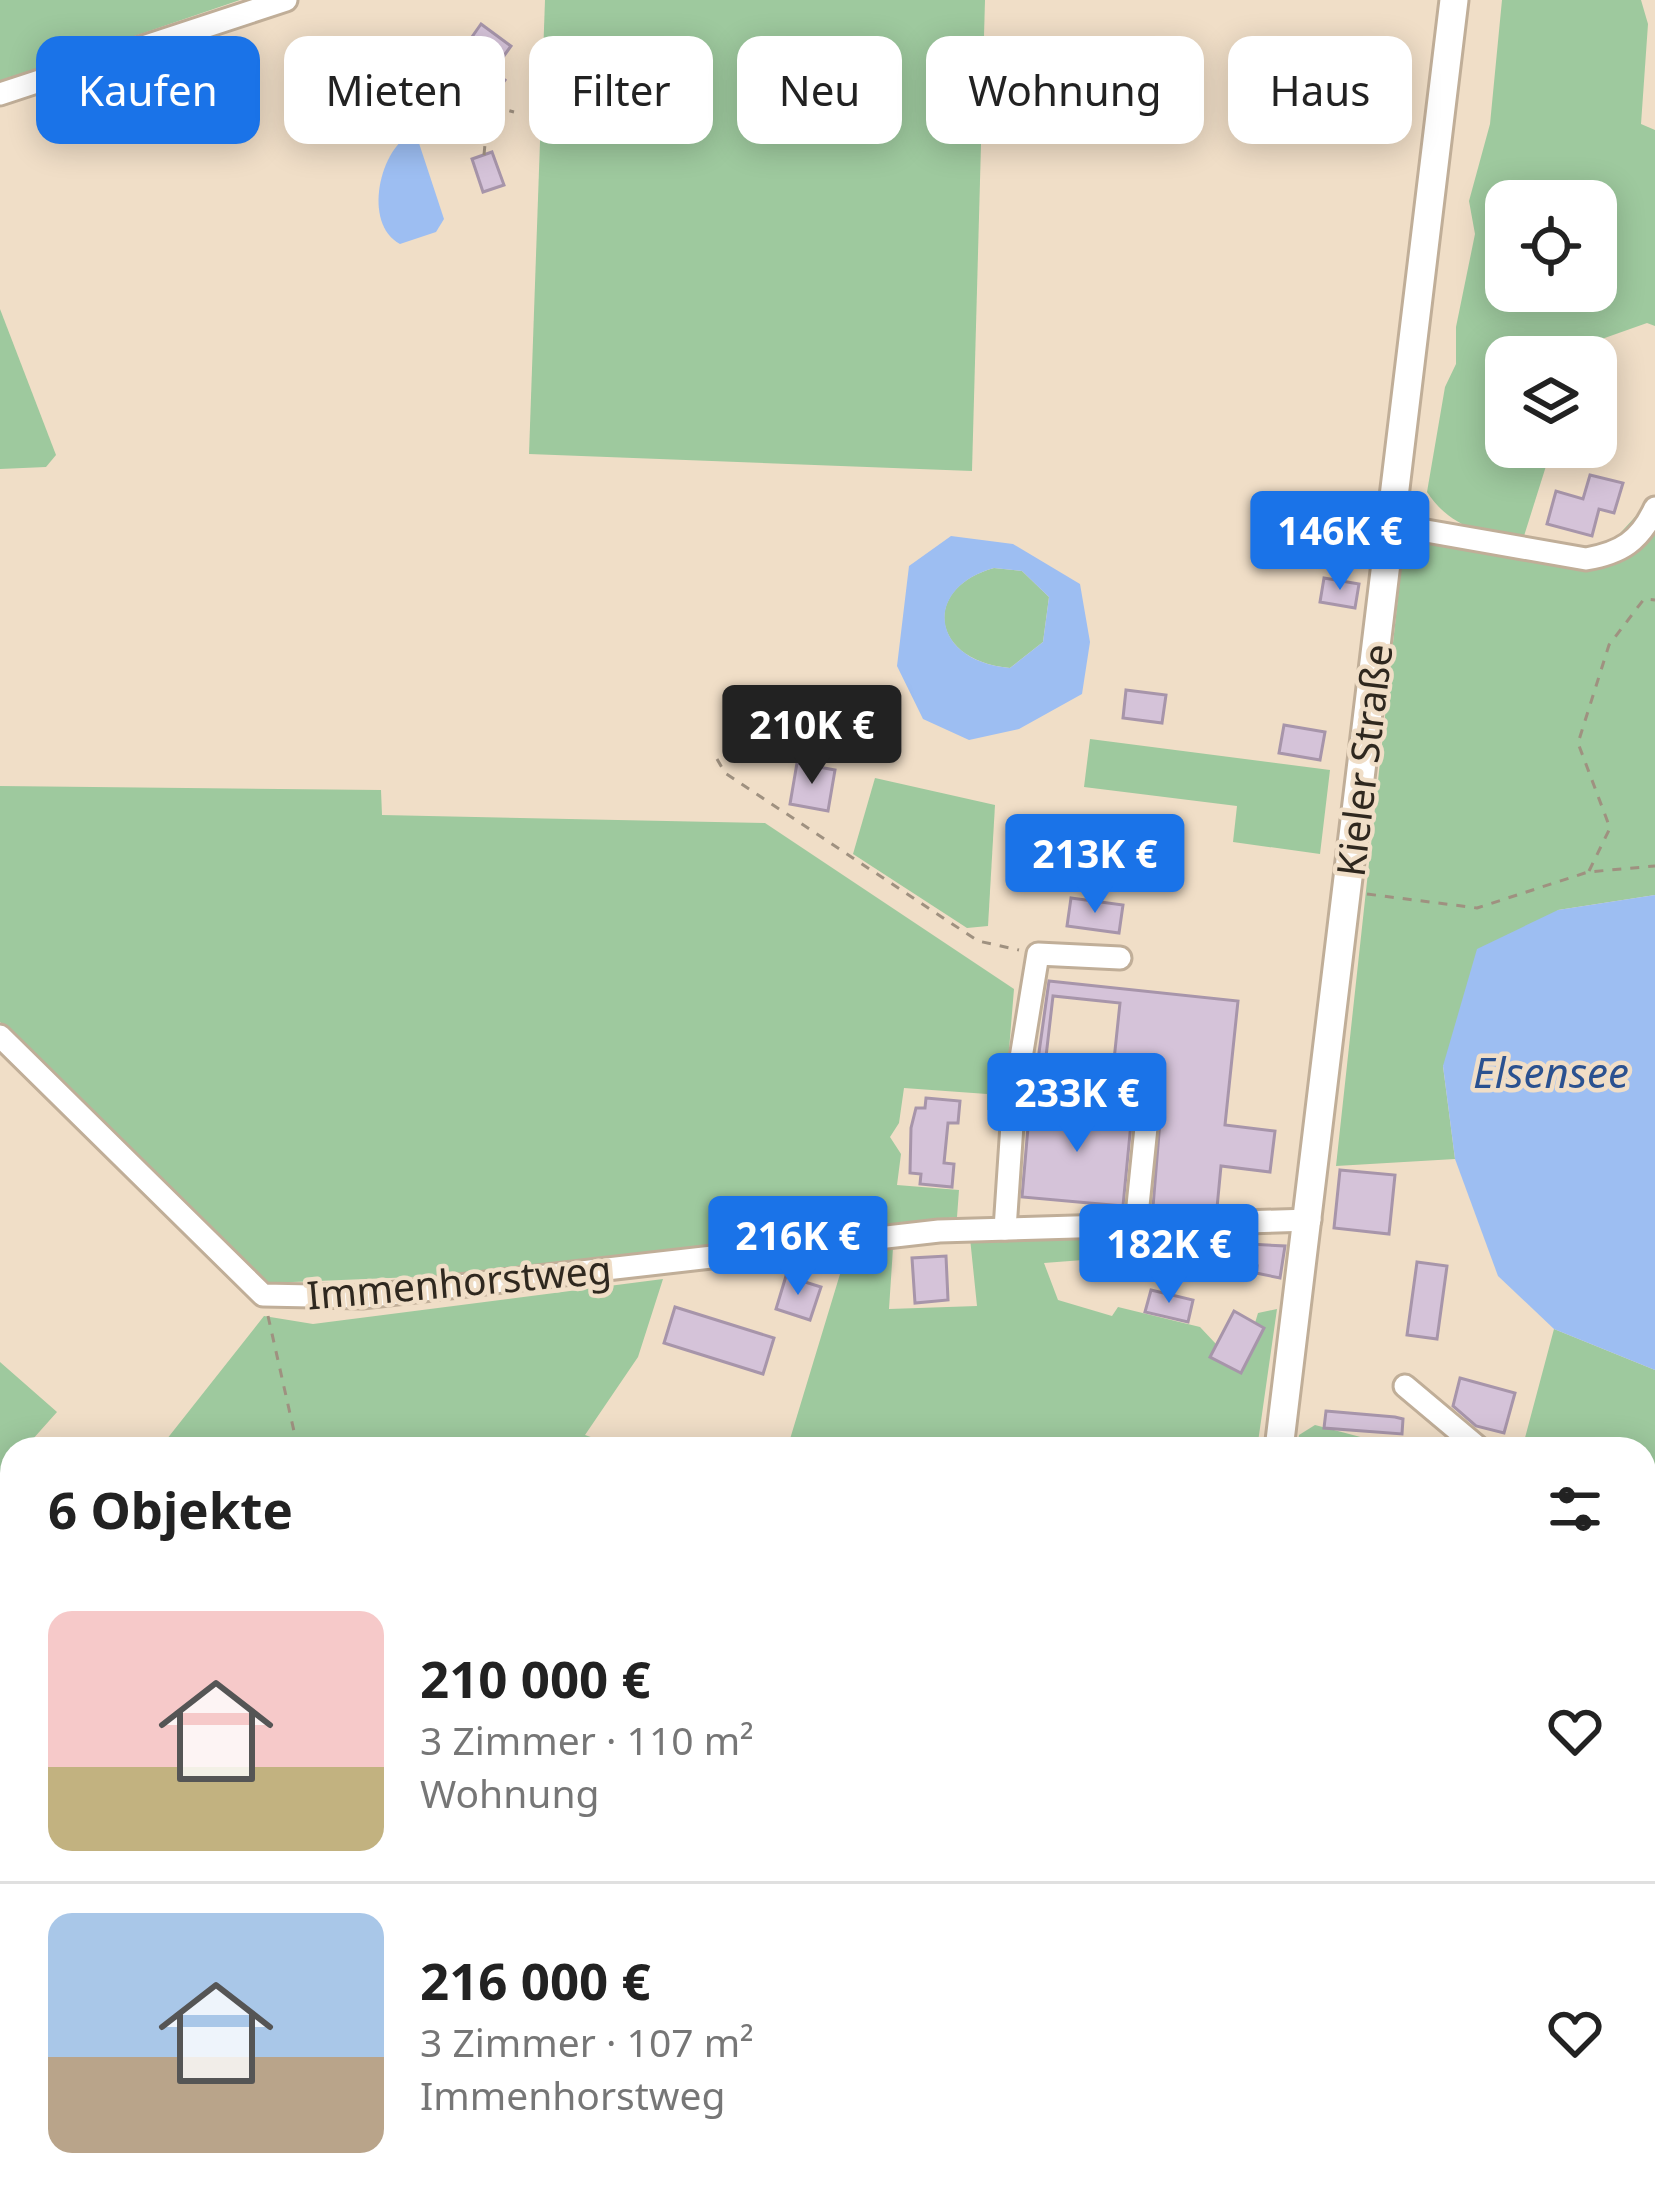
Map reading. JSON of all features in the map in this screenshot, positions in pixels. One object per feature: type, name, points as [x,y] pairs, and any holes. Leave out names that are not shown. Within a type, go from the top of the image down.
[{"type":"main road","name":"Kieler Straße","points":[[1282,1437],[1454,0]]},
{"type":"street","points":[[0,94],[286,0]]},
{"type":"street","points":[[1392,526],[1586,560],[1616,554],[1636,540],[1655,508]]},
{"type":"street","points":[[1005,1229],[1013,1110],[1022,1091],[1020,1064],[1038,954],[1120,958]]},
{"type":"street","name":"Immenhorstweg","points":[[0,1036],[263,1295],[362,1297],[939,1231],[1310,1220]]},
{"type":"street","points":[[1022,1091],[1139,1096],[1148,1108],[1136,1225]]},
{"type":"street","points":[[1405,1386],[1466,1437]]},
{"type":"path","points":[[505,111],[514,112]]},
{"type":"path","points":[[484,155],[485,144]]},
{"type":"path","points":[[1588,872],[1610,828],[1578,742],[1609,645],[1644,599],[1655,600]]},
{"type":"path","points":[[716,758],[725,773],[978,941],[1038,954]]},
{"type":"path","points":[[1347,891],[1477,908],[1588,872],[1655,866]]},
{"type":"path","points":[[263,1295],[295,1437]]},
{"type":"green space","points":[[0,0],[240,0],[135,36],[36,36],[36,70],[0,82]]},
{"type":"green space","points":[[545,0],[985,0],[984,36],[926,36],[926,144],[981,144],[972,471],[529,454],[540,144],[713,144],[713,36],[544,36]]},
{"type":"green space","points":[[1502,0],[1641,0],[1648,24],[1641,124],[1655,130],[1655,326],[1647,323],[1610,336],[1485,336],[1485,468],[1545,468],[1524,536],[1468,527],[1446,514],[1427,492],[1445,387],[1456,364],[1456,327],[1475,234],[1469,201],[1490,124]]},
{"type":"green space","points":[[0,309],[56,455],[46,467],[0,469]]},
{"type":"green space","points":[[1655,495],[1655,895],[1558,910],[1443,1066],[1455,1159],[1336,1166],[1404,542],[1414,536],[1603,552]]},
{"type":"green space","points":[[994,568],[1022,571],[1049,597],[1043,642],[1010,668],[983,663],[963,652],[945,623],[954,591]]},
{"type":"green space","points":[[1090,739],[1330,770],[1320,854],[1233,842],[1237,806],[1084,787]]},
{"type":"green space","points":[[875,778],[995,805],[988,926],[967,928],[853,854]]},
{"type":"green space","points":[[0,786],[381,790],[382,815],[765,823],[1014,989],[1004,1111],[987,1110],[987,1094],[904,1088],[899,1123],[890,1137],[901,1154],[897,1185],[959,1190],[957,1217],[438,1276],[269,1283],[0,1022]]},
{"type":"green space","points":[[1106,1235],[1096,1259],[1044,1263],[1058,1300],[1112,1316],[1118,1307],[1200,1327],[1216,1344],[1211,1357],[1240,1373],[1264,1328],[1255,1323],[1258,1313],[1277,1309],[1259,1437],[791,1437],[847,1251],[893,1248],[889,1309],[977,1306],[970,1238]]},
{"type":"green space","points":[[663,1279],[638,1357],[585,1435],[591,1437],[168,1437],[264,1316],[313,1324]]},
{"type":"green space","points":[[1554,1329],[1655,1370],[1655,1437],[1525,1437]]},
{"type":"green space","points":[[0,1362],[57,1412],[35,1437],[0,1437]]},
{"type":"green space","points":[[1315,1425],[1360,1437],[1299,1437]]},
{"type":"water","points":[[399,144],[419,144],[444,219],[436,232],[400,244],[388,234],[379,204],[384,169]]},
{"type":"water","points":[[951,536],[1013,544],[1080,584],[1090,642],[1082,694],[1019,729],[969,740],[923,719],[897,666],[909,566]],"holes":[[[994,568],[1022,571],[1049,597],[1043,642],[1010,668],[983,663],[951,639],[946,607],[955,591],[971,578]]]},
{"type":"water","name":"Elsensee","points":[[1655,895],[1655,1370],[1554,1329],[1498,1276],[1455,1159],[1443,1066],[1477,949],[1558,910]]},
{"type":"building","points":[[481,24],[497,36],[473,36]]},
{"type":"building","points":[[492,152],[504,185],[483,192],[472,159]]},
{"type":"building","points":[[1590,475],[1623,483],[1614,513],[1599,509],[1592,536],[1547,524],[1556,491],[1583,499]]},
{"type":"building","points":[[1324,578],[1359,584],[1355,608],[1320,602]]},
{"type":"building","points":[[1126,690],[1166,695],[1162,723],[1123,718]]},
{"type":"building","points":[[1284,725],[1325,732],[1320,760],[1279,753]]},
{"type":"building","points":[[797,763],[835,770],[828,811],[790,804]]},
{"type":"building","points":[[1071,898],[1123,905],[1119,933],[1067,926]]},
{"type":"building","points":[[1049,981],[1238,1001],[1225,1125],[1275,1131],[1270,1172],[1221,1166],[1217,1208],[1153,1207],[1163,1084],[1112,1079],[1120,1003],[1053,996],[1044,1074],[1036,1074]]},
{"type":"building","points":[[926,1098],[960,1101],[958,1123],[948,1123],[944,1163],[954,1164],[952,1187],[920,1184],[921,1174],[910,1173],[911,1128],[916,1108],[925,1108]]},
{"type":"building","points":[[1030,1104],[1132,1113],[1123,1206],[1022,1197]]},
{"type":"building","points":[[1340,1170],[1395,1175],[1389,1234],[1334,1228]]},
{"type":"building","points":[[1193,1241],[1285,1246],[1280,1278],[1256,1273],[1257,1266],[1193,1265]]},
{"type":"building","points":[[946,1256],[948,1300],[915,1303],[912,1258]]},
{"type":"building","points":[[1417,1262],[1447,1266],[1437,1339],[1407,1335]]},
{"type":"building","points":[[786,1276],[821,1287],[810,1320],[776,1309]]},
{"type":"building","points":[[1151,1290],[1193,1300],[1188,1322],[1145,1312]]},
{"type":"building","points":[[675,1307],[774,1338],[763,1374],[664,1343]]},
{"type":"building","points":[[1234,1311],[1264,1328],[1241,1373],[1210,1357]]},
{"type":"building","points":[[1460,1378],[1515,1393],[1504,1433],[1476,1426],[1453,1406]]},
{"type":"building","points":[[1326,1411],[1403,1419],[1402,1434],[1324,1428]]}]
